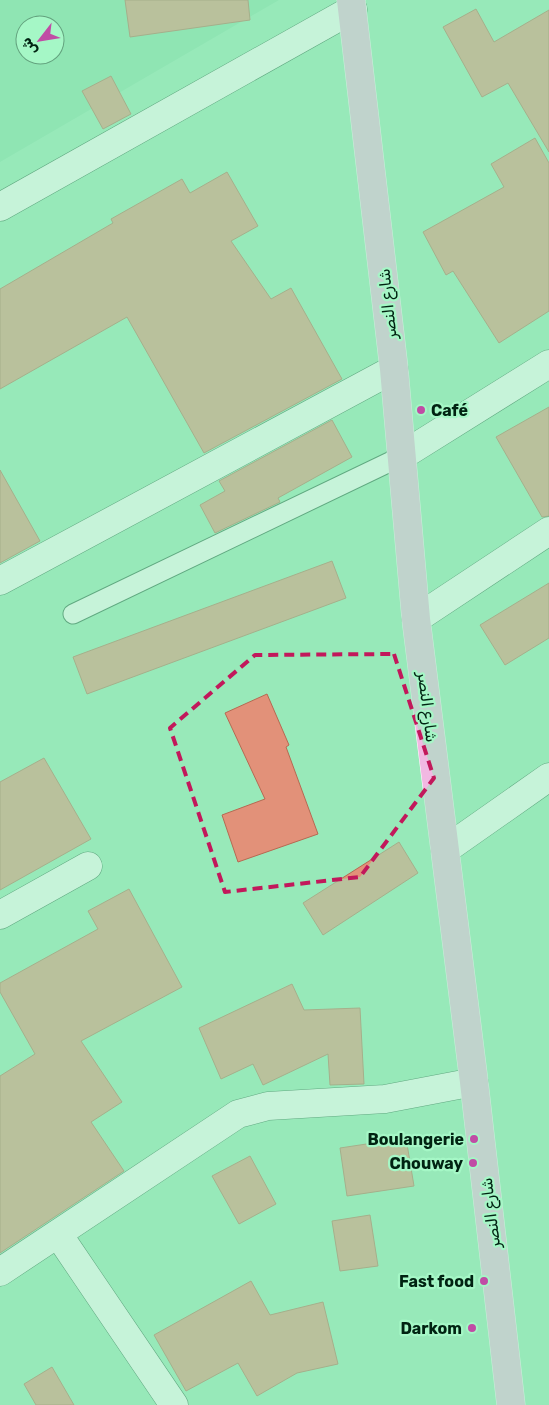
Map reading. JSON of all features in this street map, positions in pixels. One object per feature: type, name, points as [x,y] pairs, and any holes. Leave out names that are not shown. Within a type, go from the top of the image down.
[{"type":"main road","name":"شارع النصر","points":[[352,3],[394,369],[400,457],[416,619],[474,1082],[511,1405]]},
{"type":"street","points":[[0,207],[352,3]]},
{"type":"street","points":[[400,457],[549,364]]},
{"type":"street","points":[[0,581],[394,369]]},
{"type":"street","points":[[416,619],[549,531]]},
{"type":"street","points":[[445,850],[549,777]]},
{"type":"street","points":[[0,915],[88,866]]},
{"type":"street","points":[[0,1272],[238,1114],[268,1106],[385,1098],[474,1082]]},
{"type":"street","points":[[58,1234],[174,1405]]},
{"type":"lane","points":[[73,614],[400,457]]},
{"type":"highlighted area","points":[[394,654],[434,778],[360,877],[225,892],[170,728],[255,655]]},
{"type":"shaded area","points":[[0,0],[279,0],[0,162]]},
{"type":"building","points":[[125,0],[248,0],[250,20],[130,37]]},
{"type":"building","points":[[476,9],[494,42],[549,10],[549,152],[508,83],[482,97],[443,27]]},
{"type":"building","points":[[111,76],[131,114],[103,129],[82,91]]},
{"type":"building","points":[[535,138],[549,163],[549,311],[499,343],[453,271],[446,275],[423,232],[504,187],[491,164]]},
{"type":"building","points":[[227,172],[258,226],[231,241],[271,299],[291,288],[342,379],[204,453],[127,317],[0,389],[0,289],[113,223],[111,219],[182,179],[190,193]]},
{"type":"building","points":[[549,407],[549,516],[542,517],[496,437]]},
{"type":"building","points":[[332,420],[352,457],[278,498],[280,502],[215,533],[200,505],[225,491],[219,481]]},
{"type":"building","points":[[0,470],[40,541],[0,563]]},
{"type":"building","points":[[332,561],[346,598],[87,694],[73,657]]},
{"type":"building","points":[[549,583],[549,638],[505,665],[480,625]]},
{"type":"building","points":[[267,694],[289,745],[286,747],[318,834],[238,862],[222,815],[265,799],[225,713]]},
{"type":"building","points":[[44,758],[91,839],[0,890],[0,782]]},
{"type":"building","points":[[399,842],[418,873],[323,935],[303,903]]},
{"type":"building","points":[[129,889],[182,987],[81,1041],[122,1102],[91,1122],[124,1171],[0,1253],[0,1076],[35,1054],[0,992],[0,983],[98,929],[88,911]]},
{"type":"building","points":[[292,984],[304,1010],[360,1008],[364,1084],[330,1085],[328,1054],[263,1085],[253,1064],[221,1079],[199,1028]]},
{"type":"building","points":[[406,1138],[414,1186],[347,1196],[340,1148]]},
{"type":"building","points":[[250,1156],[276,1204],[239,1224],[212,1176]]},
{"type":"building","points":[[370,1215],[378,1266],[340,1271],[332,1221]]},
{"type":"building","points":[[251,1281],[270,1315],[323,1302],[338,1364],[297,1373],[257,1396],[238,1363],[186,1391],[154,1335]]},
{"type":"building","points":[[52,1367],[74,1405],[36,1405],[24,1384]]},
{"type":"place","name":"Café","points":[[421,410]]},
{"type":"place","name":"Boulangerie","points":[[474,1139]]},
{"type":"place","name":"Chouway","points":[[473,1163]]},
{"type":"place","name":"Fast food","points":[[484,1281]]},
{"type":"place","name":"Darkom","points":[[472,1328]]}]
